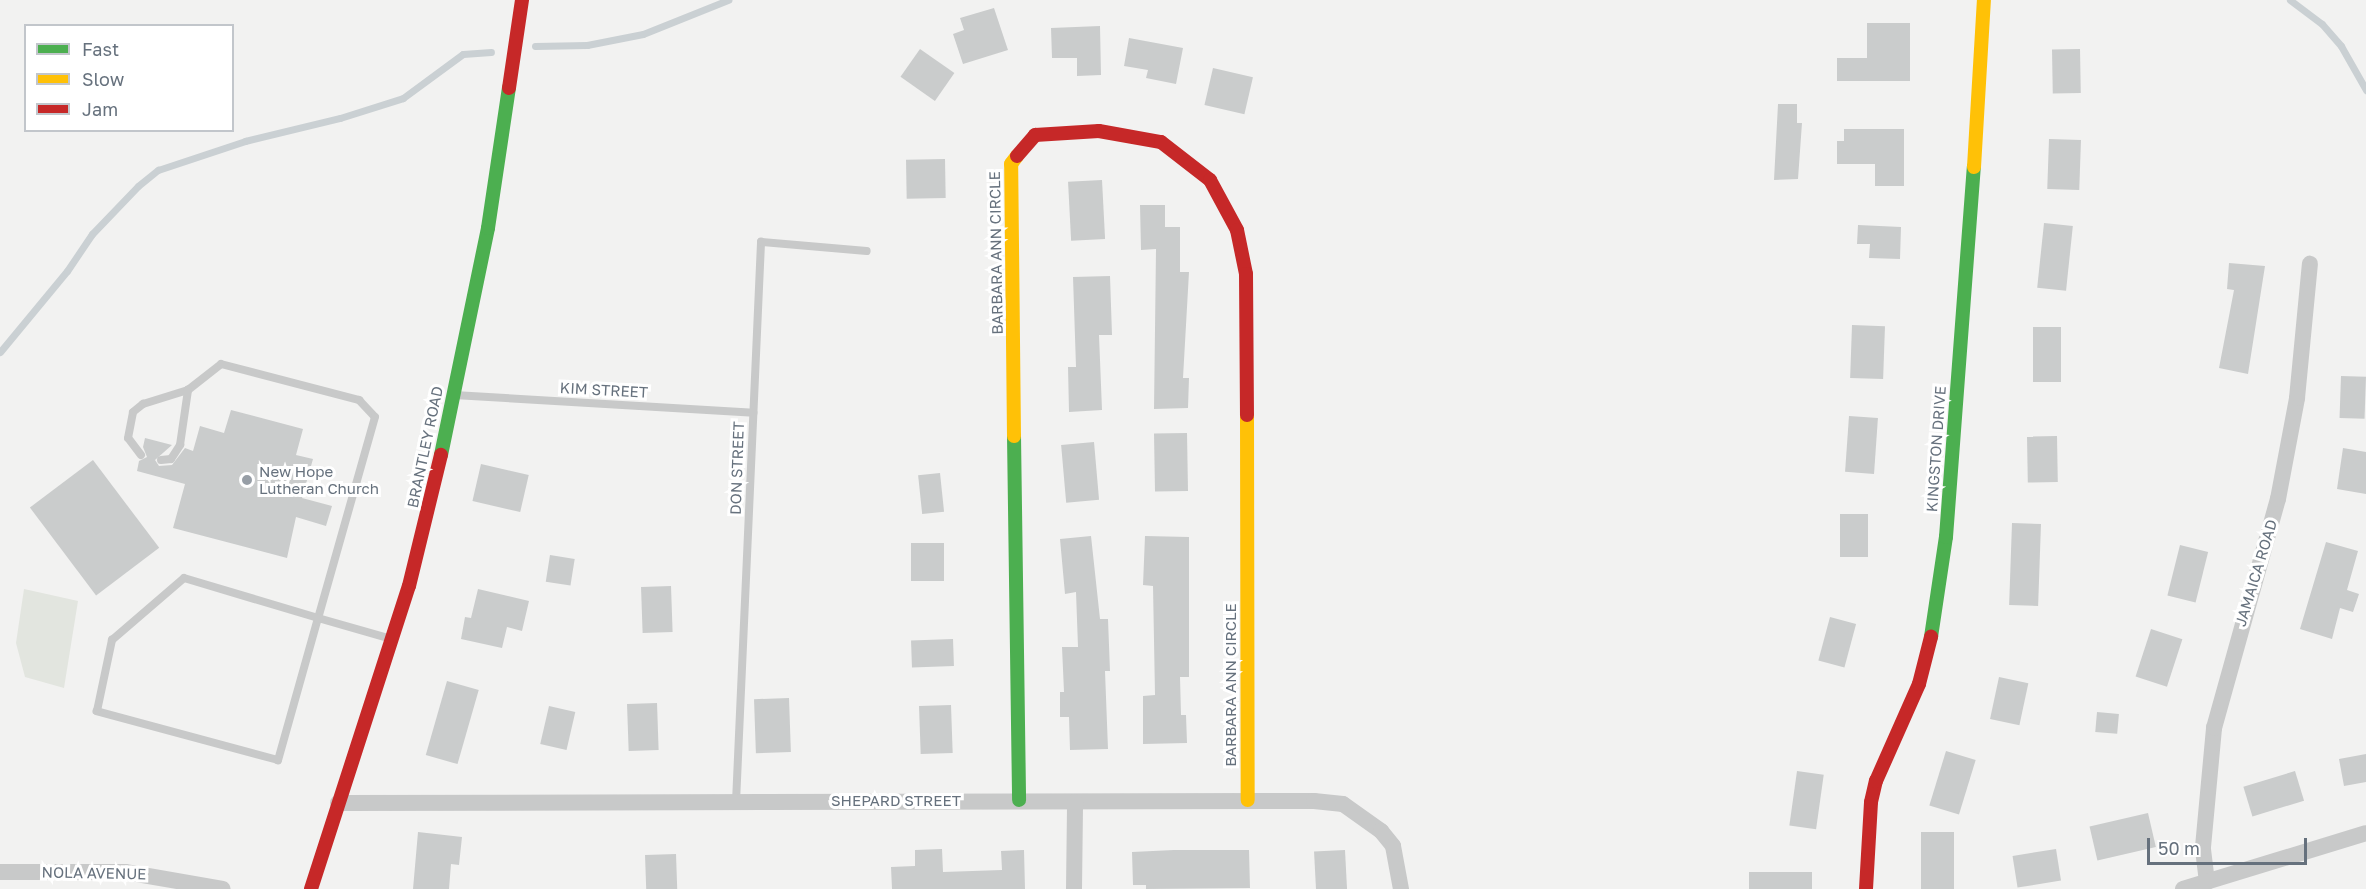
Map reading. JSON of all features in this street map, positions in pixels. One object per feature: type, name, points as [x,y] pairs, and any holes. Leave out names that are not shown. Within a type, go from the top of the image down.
[{"type":"street","name":"BRANTLEY ROAD","points":[[311,889],[392,639],[429,507],[488,228],[522,0]]},
{"type":"street","name":"KINGSTON DRIVE","points":[[1866,889],[1870,802],[1876,782],[1918,684],[1932,634],[1946,537],[1980,92],[1984,0]]},
{"type":"street","name":"BARBARA ANN CIRCLE","points":[[1018,800],[1011,164],[1035,135],[1099,131],[1161,142],[1210,180],[1237,230],[1246,274],[1248,800]]},
{"type":"street","name":"JAMAICA ROAD","points":[[2207,882],[2203,847],[2214,729],[2278,499],[2297,398],[2310,264]]},
{"type":"street","name":"SHEPARD STREET","points":[[338,803],[1248,800],[1343,804],[1381,831],[1393,846],[1401,889]]},
{"type":"street","points":[[1074,889],[1075,802]]},
{"type":"street","points":[[2183,889],[2366,833]]},
{"type":"street","name":"NOLA AVENUE","points":[[0,872],[135,873],[223,889]]},
{"type":"lane","name":"DON STREET","points":[[736,802],[761,242],[867,251]]},
{"type":"lane","points":[[141,455],[128,438],[133,412],[143,404],[188,390],[211,369],[221,364],[233,365],[359,400],[375,417],[318,618],[278,760],[97,711],[112,640],[184,578],[318,618],[392,639]]},
{"type":"lane","points":[[161,460],[171,459],[180,445],[188,390]]},
{"type":"lane","name":"KIM STREET","points":[[454,395],[753,413]]},
{"type":"shaded area","points":[[24,589],[78,601],[64,688],[25,677],[16,643]]},
{"type":"building","points":[[994,8],[1008,50],[963,64],[953,34],[964,30],[960,18]]},
{"type":"building","points":[[1867,23],[1910,23],[1910,81],[1837,81],[1837,58],[1867,58]]},
{"type":"building","points":[[1100,26],[1101,75],[1077,76],[1077,58],[1052,58],[1051,28]]},
{"type":"building","points":[[1129,38],[1183,48],[1176,84],[1146,78],[1148,70],[1124,66]]},
{"type":"building","points":[[920,49],[954,73],[935,101],[900,77]]},
{"type":"building","points":[[2052,49],[2080,49],[2081,93],[2053,93]]},
{"type":"building","points":[[1213,68],[1253,77],[1244,114],[1204,105]]},
{"type":"building","points":[[1778,104],[1797,104],[1797,123],[1802,123],[1798,179],[1774,180]]},
{"type":"building","points":[[1844,129],[1904,129],[1904,186],[1875,186],[1875,164],[1837,164],[1837,141],[1844,141]]},
{"type":"building","points":[[2049,139],[2081,140],[2079,190],[2047,189]]},
{"type":"building","points":[[945,159],[946,198],[907,199],[906,160]]},
{"type":"building","points":[[1102,180],[1105,239],[1071,241],[1068,182]]},
{"type":"building","points":[[1140,205],[1165,205],[1165,227],[1180,227],[1180,272],[1189,272],[1183,378],[1189,378],[1188,408],[1154,409],[1156,249],[1141,250]]},
{"type":"building","points":[[2044,223],[2073,226],[2066,291],[2037,288]]},
{"type":"building","points":[[1858,225],[1901,227],[1900,259],[1869,258],[1870,244],[1857,244]]},
{"type":"building","points":[[2229,263],[2265,266],[2248,374],[2219,368],[2234,290],[2227,289]]},
{"type":"building","points":[[1110,276],[1112,335],[1099,335],[1102,410],[1069,412],[1068,367],[1076,367],[1073,277]]},
{"type":"building","points":[[1852,325],[1885,326],[1883,379],[1850,378]]},
{"type":"building","points":[[2033,327],[2061,327],[2061,382],[2033,382]]},
{"type":"building","points":[[2341,376],[2366,377],[2365,419],[2340,418]]},
{"type":"building","name":"New Hope Lutheran Church","points":[[231,410],[303,429],[296,455],[313,459],[302,498],[332,506],[326,526],[296,517],[287,558],[173,528],[185,484],[137,471],[139,461],[147,457],[143,447],[145,438],[172,445],[155,460],[159,466],[172,465],[185,448],[193,451],[200,426],[224,433]]},
{"type":"building","points":[[1849,416],[1878,418],[1874,474],[1845,472]]},
{"type":"building","points":[[1187,433],[1188,491],[1155,492],[1154,434]]},
{"type":"building","points":[[2057,436],[2058,482],[2028,483],[2027,437]]},
{"type":"building","points":[[1094,442],[1099,500],[1066,503],[1061,445]]},
{"type":"building","points":[[2343,448],[2366,452],[2366,494],[2337,489]]},
{"type":"building","points":[[93,460],[159,548],[96,595],[30,508]]},
{"type":"building","points":[[481,464],[529,475],[520,512],[472,501]]},
{"type":"building","points":[[940,473],[944,512],[922,514],[918,475]]},
{"type":"building","points":[[1840,514],[1868,514],[1868,557],[1840,557]]},
{"type":"building","points":[[2012,523],[2041,524],[2038,606],[2009,605]]},
{"type":"building","points":[[1091,536],[1100,619],[1108,619],[1110,671],[1105,671],[1108,749],[1070,750],[1069,717],[1060,717],[1060,692],[1064,692],[1062,647],[1078,647],[1076,592],[1065,594],[1060,539]]},
{"type":"building","points":[[1145,536],[1189,537],[1189,677],[1180,677],[1181,715],[1186,715],[1187,743],[1143,744],[1143,696],[1155,695],[1153,586],[1143,585]]},
{"type":"building","points":[[2326,542],[2358,551],[2347,590],[2359,594],[2353,612],[2340,608],[2332,639],[2300,629]]},
{"type":"building","points":[[911,543],[944,543],[944,581],[911,581]]},
{"type":"building","points":[[2180,545],[2208,552],[2196,602],[2167,595]]},
{"type":"building","points":[[550,555],[575,559],[570,586],[546,582]]},
{"type":"building","points":[[671,586],[673,632],[643,633],[641,587]]},
{"type":"building","points":[[478,589],[529,601],[522,631],[507,627],[502,648],[461,639],[465,617],[471,618]]},
{"type":"building","points":[[1830,617],[1856,624],[1844,667],[1818,660]]},
{"type":"building","points":[[2151,629],[2182,639],[2167,687],[2136,677]]},
{"type":"building","points":[[953,639],[954,666],[912,667],[911,640]]},
{"type":"building","points":[[1999,677],[2028,683],[2019,725],[1990,719]]},
{"type":"building","points":[[447,681],[479,690],[457,764],[426,755]]},
{"type":"building","points":[[789,698],[791,752],[756,753],[754,699]]},
{"type":"building","points":[[657,703],[659,750],[629,751],[627,704]]},
{"type":"building","points":[[951,705],[953,753],[921,754],[919,706]]},
{"type":"building","points":[[549,706],[575,712],[567,750],[540,744]]},
{"type":"building","points":[[2097,712],[2119,714],[2117,734],[2095,732]]},
{"type":"building","points":[[1946,751],[1976,760],[1959,815],[1929,806]]},
{"type":"building","points":[[2366,754],[2366,782],[2344,786],[2339,759]]},
{"type":"building","points":[[1797,771],[1824,775],[1816,829],[1789,825]]},
{"type":"building","points":[[2295,771],[2304,801],[2252,816],[2243,787]]},
{"type":"building","points":[[2148,813],[2156,847],[2097,861],[2090,826]]},
{"type":"building","points":[[418,832],[462,837],[459,865],[451,864],[449,889],[413,889]]},
{"type":"building","points":[[1921,832],[1954,832],[1954,889],[1921,889]]},
{"type":"building","points":[[942,849],[943,872],[1002,870],[1001,851],[1024,850],[1025,889],[892,889],[891,867],[915,866],[915,850]]},
{"type":"building","points":[[2056,849],[2061,881],[2018,887],[2013,856]]},
{"type":"building","points":[[1249,850],[1250,888],[1146,889],[1146,885],[1133,885],[1132,852]]},
{"type":"building","points":[[1345,850],[1347,889],[1316,889],[1314,852]]},
{"type":"building","points":[[676,854],[677,889],[646,889],[645,855]]},
{"type":"building","points":[[1749,872],[1812,872],[1812,889],[1749,889]]},
{"type":"waterway","points":[[535,46],[587,45],[643,34],[728,0]]},
{"type":"waterway","points":[[2290,0],[2322,24],[2341,46],[2366,90]]},
{"type":"waterway","points":[[0,352],[67,271],[92,234],[138,186],[158,170],[245,141],[340,118],[403,98],[463,54],[491,52]]},
{"type":"traffic: fast","points":[[441,455],[488,228],[509,88]]},
{"type":"traffic: fast","points":[[1931,637],[1946,537],[1974,167]]},
{"type":"traffic: fast","points":[[1014,436],[1019,800]]},
{"type":"traffic: slow","points":[[1974,167],[1984,0]]},
{"type":"traffic: slow","points":[[1014,436],[1011,164],[1017,156]]},
{"type":"traffic: slow","points":[[1247,415],[1248,800]]},
{"type":"traffic: jam","points":[[509,88],[522,0]]},
{"type":"traffic: jam","points":[[1017,156],[1035,135],[1099,131],[1161,142],[1210,180],[1237,230],[1246,274],[1247,415]]},
{"type":"traffic: jam","points":[[311,889],[409,586],[441,455]]},
{"type":"traffic: jam","points":[[1866,889],[1871,802],[1876,781],[1919,684],[1931,637]]},
{"type":"place","name":"New Hope Lutheran Church","points":[[247,480]]}]
